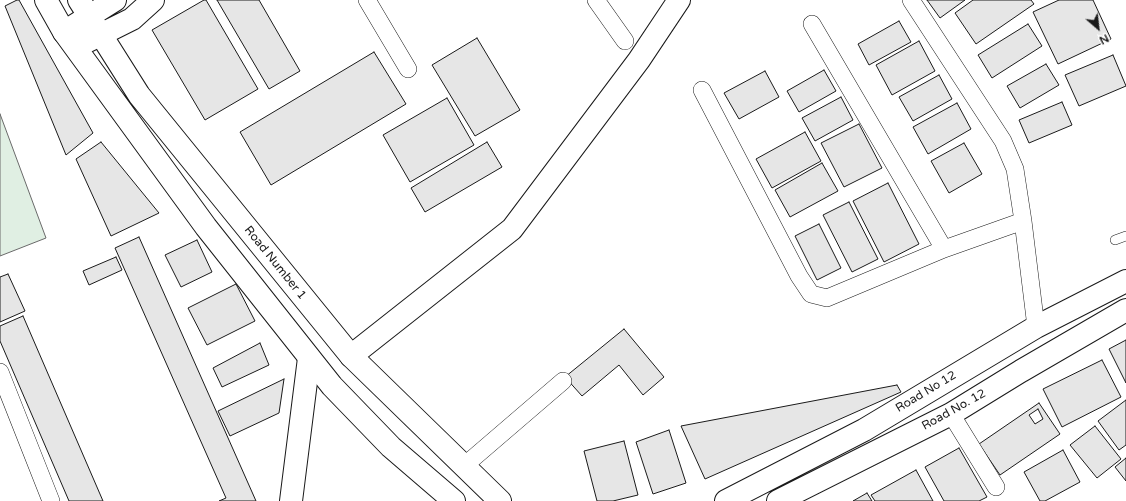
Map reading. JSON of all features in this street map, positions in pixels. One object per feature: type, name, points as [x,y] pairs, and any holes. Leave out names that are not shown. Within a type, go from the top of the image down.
[{"type":"main road","points":[[46,0],[70,39],[206,227],[309,358],[332,386],[391,448],[454,501]]},
{"type":"main road","points":[[70,39],[84,8],[115,0]]},
{"type":"main road","points":[[70,39],[101,35],[132,19],[153,0]]},
{"type":"main road","points":[[351,356],[512,229],[639,60],[679,0]]},
{"type":"main road","name":"Road Number 1","points":[[84,8],[139,94],[351,356],[500,501]]},
{"type":"main road","name":"Road No 12","points":[[726,501],[864,430],[1036,327],[1126,281]]},
{"type":"main road","name":"Road No. 12","points":[[778,501],[951,414],[1020,371],[1126,310]]},
{"type":"main road","points":[[291,501],[309,358]]},
{"type":"street","points":[[367,0],[408,68]]},
{"type":"street","points":[[596,0],[625,41]]},
{"type":"street","points":[[911,0],[1003,141],[1015,169],[1036,327]]},
{"type":"street","points":[[812,24],[944,249]]},
{"type":"street","points":[[702,90],[799,276],[811,294],[827,298],[944,249],[1023,221]]},
{"type":"street","points":[[0,372],[51,501]]},
{"type":"street","points":[[464,466],[563,381]]},
{"type":"street","points":[[951,414],[996,487]]},
{"type":"lane","points":[[1115,240],[1126,236]]},
{"type":"green space","points":[[0,114],[46,238],[0,256]]},
{"type":"building","points":[[19,0],[93,133],[66,155],[5,6]]},
{"type":"building","points":[[206,0],[258,89],[205,120],[152,30]]},
{"type":"building","points":[[217,0],[259,0],[300,71],[269,89]]},
{"type":"building","points":[[927,0],[965,0],[940,18]]},
{"type":"building","points":[[973,0],[1031,0],[1034,4],[976,44],[955,13]]},
{"type":"building","points":[[1059,0],[1093,0],[1111,39],[1058,64],[1033,12]]},
{"type":"building","points":[[899,21],[911,42],[869,65],[858,44]]},
{"type":"building","points":[[1028,24],[1042,46],[992,78],[978,55]]},
{"type":"building","points":[[477,38],[520,110],[475,136],[432,65]]},
{"type":"building","points":[[919,41],[935,71],[892,95],[876,65]]},
{"type":"building","points":[[374,52],[406,104],[271,185],[240,132]]},
{"type":"building","points":[[1113,55],[1126,86],[1079,106],[1065,75]]},
{"type":"building","points":[[1046,64],[1059,85],[1020,108],[1007,86]]},
{"type":"building","points":[[824,70],[836,91],[799,112],[787,91]]},
{"type":"building","points":[[765,71],[779,97],[739,119],[724,93]]},
{"type":"building","points":[[939,75],[952,99],[913,121],[899,97]]},
{"type":"building","points":[[841,97],[853,120],[815,141],[802,118]]},
{"type":"building","points":[[447,98],[474,145],[410,182],[383,135]]},
{"type":"building","points":[[1062,102],[1072,125],[1029,143],[1019,120]]},
{"type":"building","points":[[957,103],[971,129],[928,154],[913,127]]},
{"type":"building","points":[[859,124],[882,168],[844,187],[821,143]]},
{"type":"building","points":[[805,132],[821,161],[772,188],[756,159]]},
{"type":"building","points":[[101,142],[159,213],[111,236],[76,159]]},
{"type":"building","points":[[487,142],[502,167],[425,212],[411,188]]},
{"type":"building","points":[[964,143],[982,174],[949,193],[931,161]]},
{"type":"building","points":[[822,163],[838,191],[790,217],[775,190]]},
{"type":"building","points":[[888,183],[919,244],[884,262],[853,201]]},
{"type":"building","points":[[849,202],[878,259],[852,272],[823,215]]},
{"type":"building","points":[[819,224],[841,268],[817,280],[795,236]]},
{"type":"building","points":[[139,237],[256,501],[219,501],[226,498],[115,248]]},
{"type":"building","points":[[197,240],[212,272],[181,287],[165,255]]},
{"type":"building","points":[[116,257],[122,270],[89,285],[83,271]]},
{"type":"building","points":[[8,274],[25,311],[0,322],[0,277]]},
{"type":"building","points":[[236,284],[255,321],[207,345],[188,308]]},
{"type":"building","points":[[23,316],[103,501],[69,501],[0,341],[0,326]]},
{"type":"building","points":[[624,329],[664,377],[643,395],[619,365],[582,396],[565,377]]},
{"type":"building","points":[[1126,340],[1126,383],[1109,349]]},
{"type":"building","points":[[260,343],[269,365],[222,387],[213,368]]},
{"type":"building","points":[[1102,360],[1121,397],[1062,427],[1043,389]]},
{"type":"building","points":[[284,379],[279,413],[230,436],[218,411]]},
{"type":"building","points":[[897,385],[901,392],[705,479],[681,426]]},
{"type":"building","points":[[1126,400],[1126,445],[1119,450],[1098,421]]},
{"type":"building","points":[[1039,403],[1060,434],[1000,475],[979,444]]},
{"type":"building","points":[[1038,409],[1043,419],[1035,424],[1029,415]]},
{"type":"building","points":[[1095,426],[1121,459],[1097,478],[1070,445]]},
{"type":"building","points":[[669,430],[686,483],[653,494],[636,442]]},
{"type":"building","points":[[624,441],[638,495],[613,501],[597,501],[584,451]]},
{"type":"building","points":[[959,448],[987,497],[979,501],[944,501],[925,467]]},
{"type":"building","points":[[1063,450],[1080,482],[1045,501],[1040,501],[1024,472]]},
{"type":"building","points":[[1126,458],[1126,481],[1115,467]]},
{"type":"building","points":[[916,470],[933,501],[875,501],[871,495]]},
{"type":"building","points":[[867,493],[872,501],[853,501]]}]
